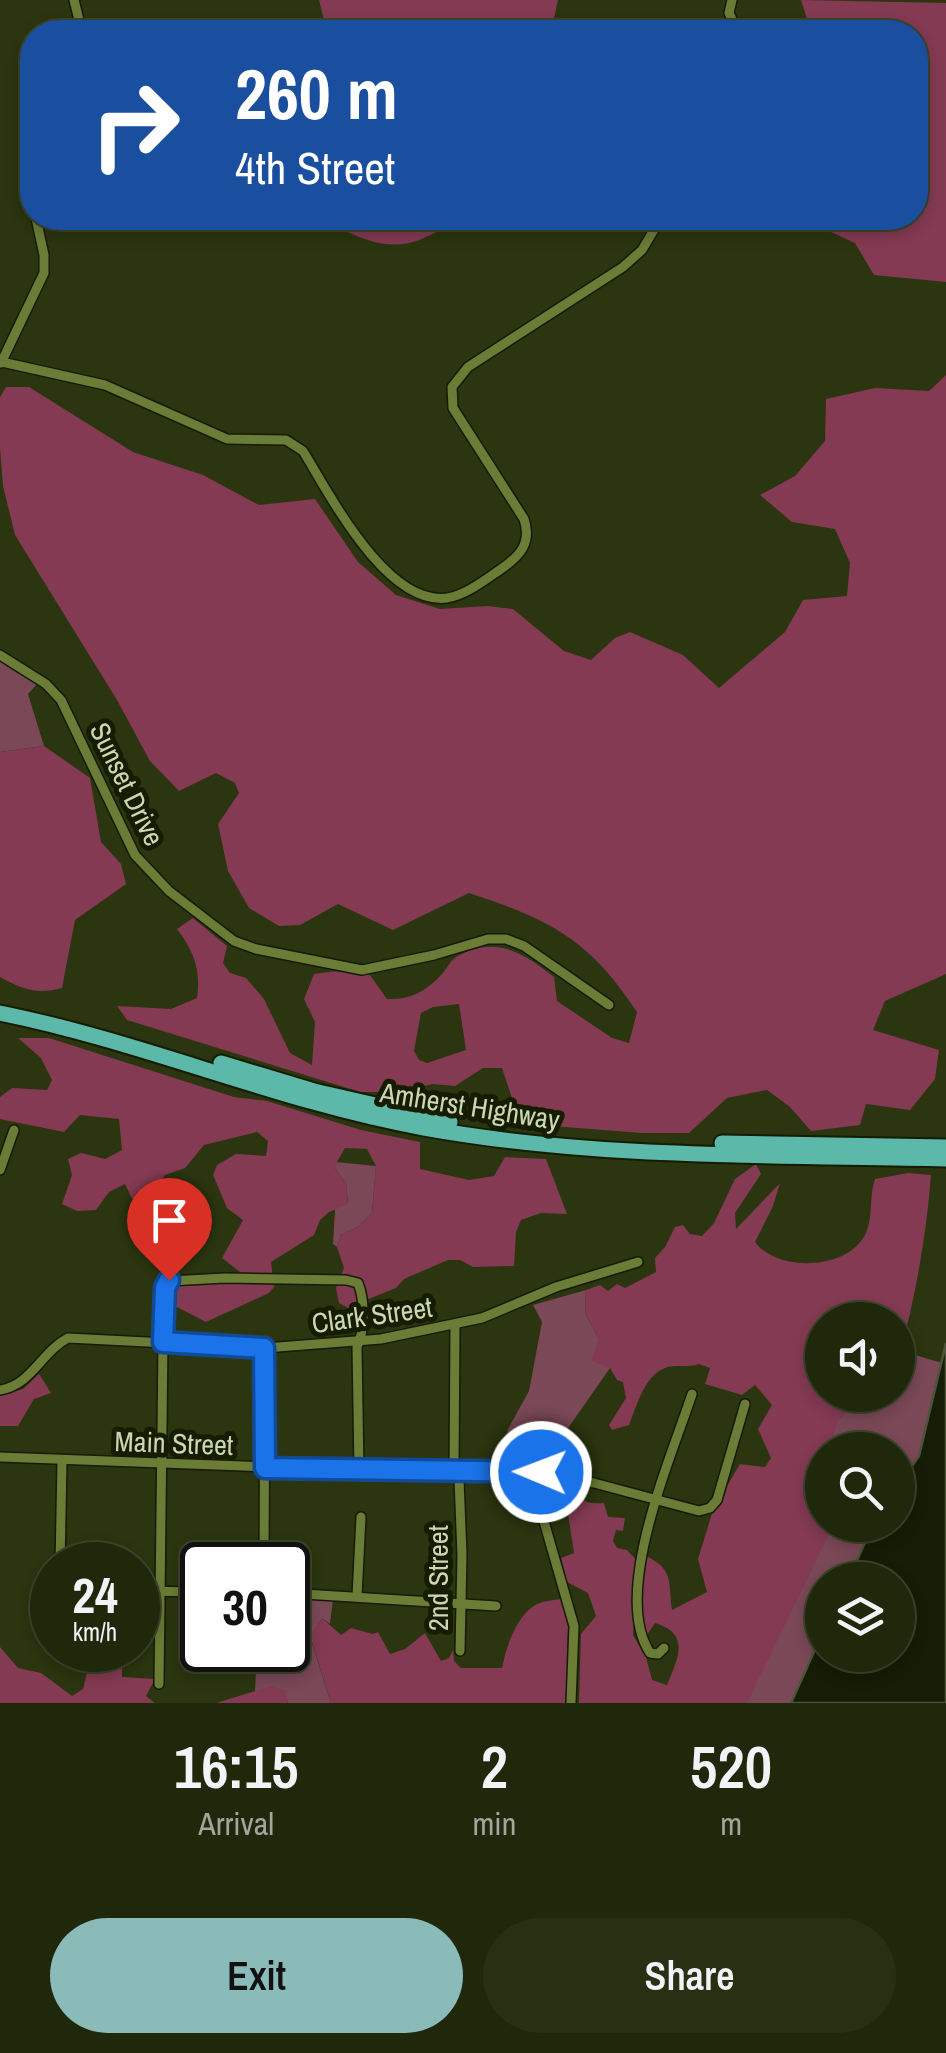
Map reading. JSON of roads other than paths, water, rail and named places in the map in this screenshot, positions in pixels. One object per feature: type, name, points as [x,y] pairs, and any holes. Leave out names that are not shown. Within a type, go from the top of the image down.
[{"type":"highway","name":"Amherst Highway","points":[[0,1003],[144,1040],[314,1091],[476,1127],[584,1140],[910,1153],[946,1159]]},
{"type":"highway","name":"Amherst Highway","points":[[0,1014],[77,1031],[340,1109],[425,1128],[579,1147],[828,1159],[946,1148]]},
{"type":"street","points":[[39,230],[44,272],[1,364],[105,385],[227,439],[294,443],[303,450],[350,531],[370,554],[416,592],[434,598],[453,596],[511,562],[527,537],[524,519],[453,408],[450,394],[454,381],[480,359],[623,268],[642,250],[654,230]]},
{"type":"street","name":"Sunset Drive","points":[[0,655],[46,684],[61,700],[128,844],[143,866],[234,941],[256,950],[362,970],[488,939],[506,939],[524,946],[609,1004]]},
{"type":"street","points":[[0,1170],[14,1130]]},
{"type":"street","name":"Clark Street","points":[[0,1390],[26,1380],[68,1338],[264,1348],[360,1341],[455,1325],[518,1306],[556,1287],[638,1262]]},
{"type":"street","points":[[160,1542],[163,1342],[165,1288],[169,1280],[354,1281],[362,1288],[357,1347],[359,1470]]},
{"type":"street","name":"2nd Street","points":[[455,1325],[455,1473],[462,1541],[460,1651]]},
{"type":"street","points":[[264,1348],[264,1542]]},
{"type":"street","points":[[664,1648],[658,1654],[650,1653],[636,1622],[639,1566],[692,1394]]},
{"type":"street","name":"Main Street","points":[[0,1457],[455,1473],[526,1470],[700,1510],[710,1508],[717,1500],[745,1404]]},
{"type":"street","points":[[60,1542],[62,1462]]},
{"type":"street","points":[[526,1470],[574,1626],[571,1703]]},
{"type":"street","points":[[357,1596],[361,1517]]},
{"type":"street","points":[[310,1594],[496,1606]]},
{"type":"street","points":[[158,1672],[158,1684]]}]
